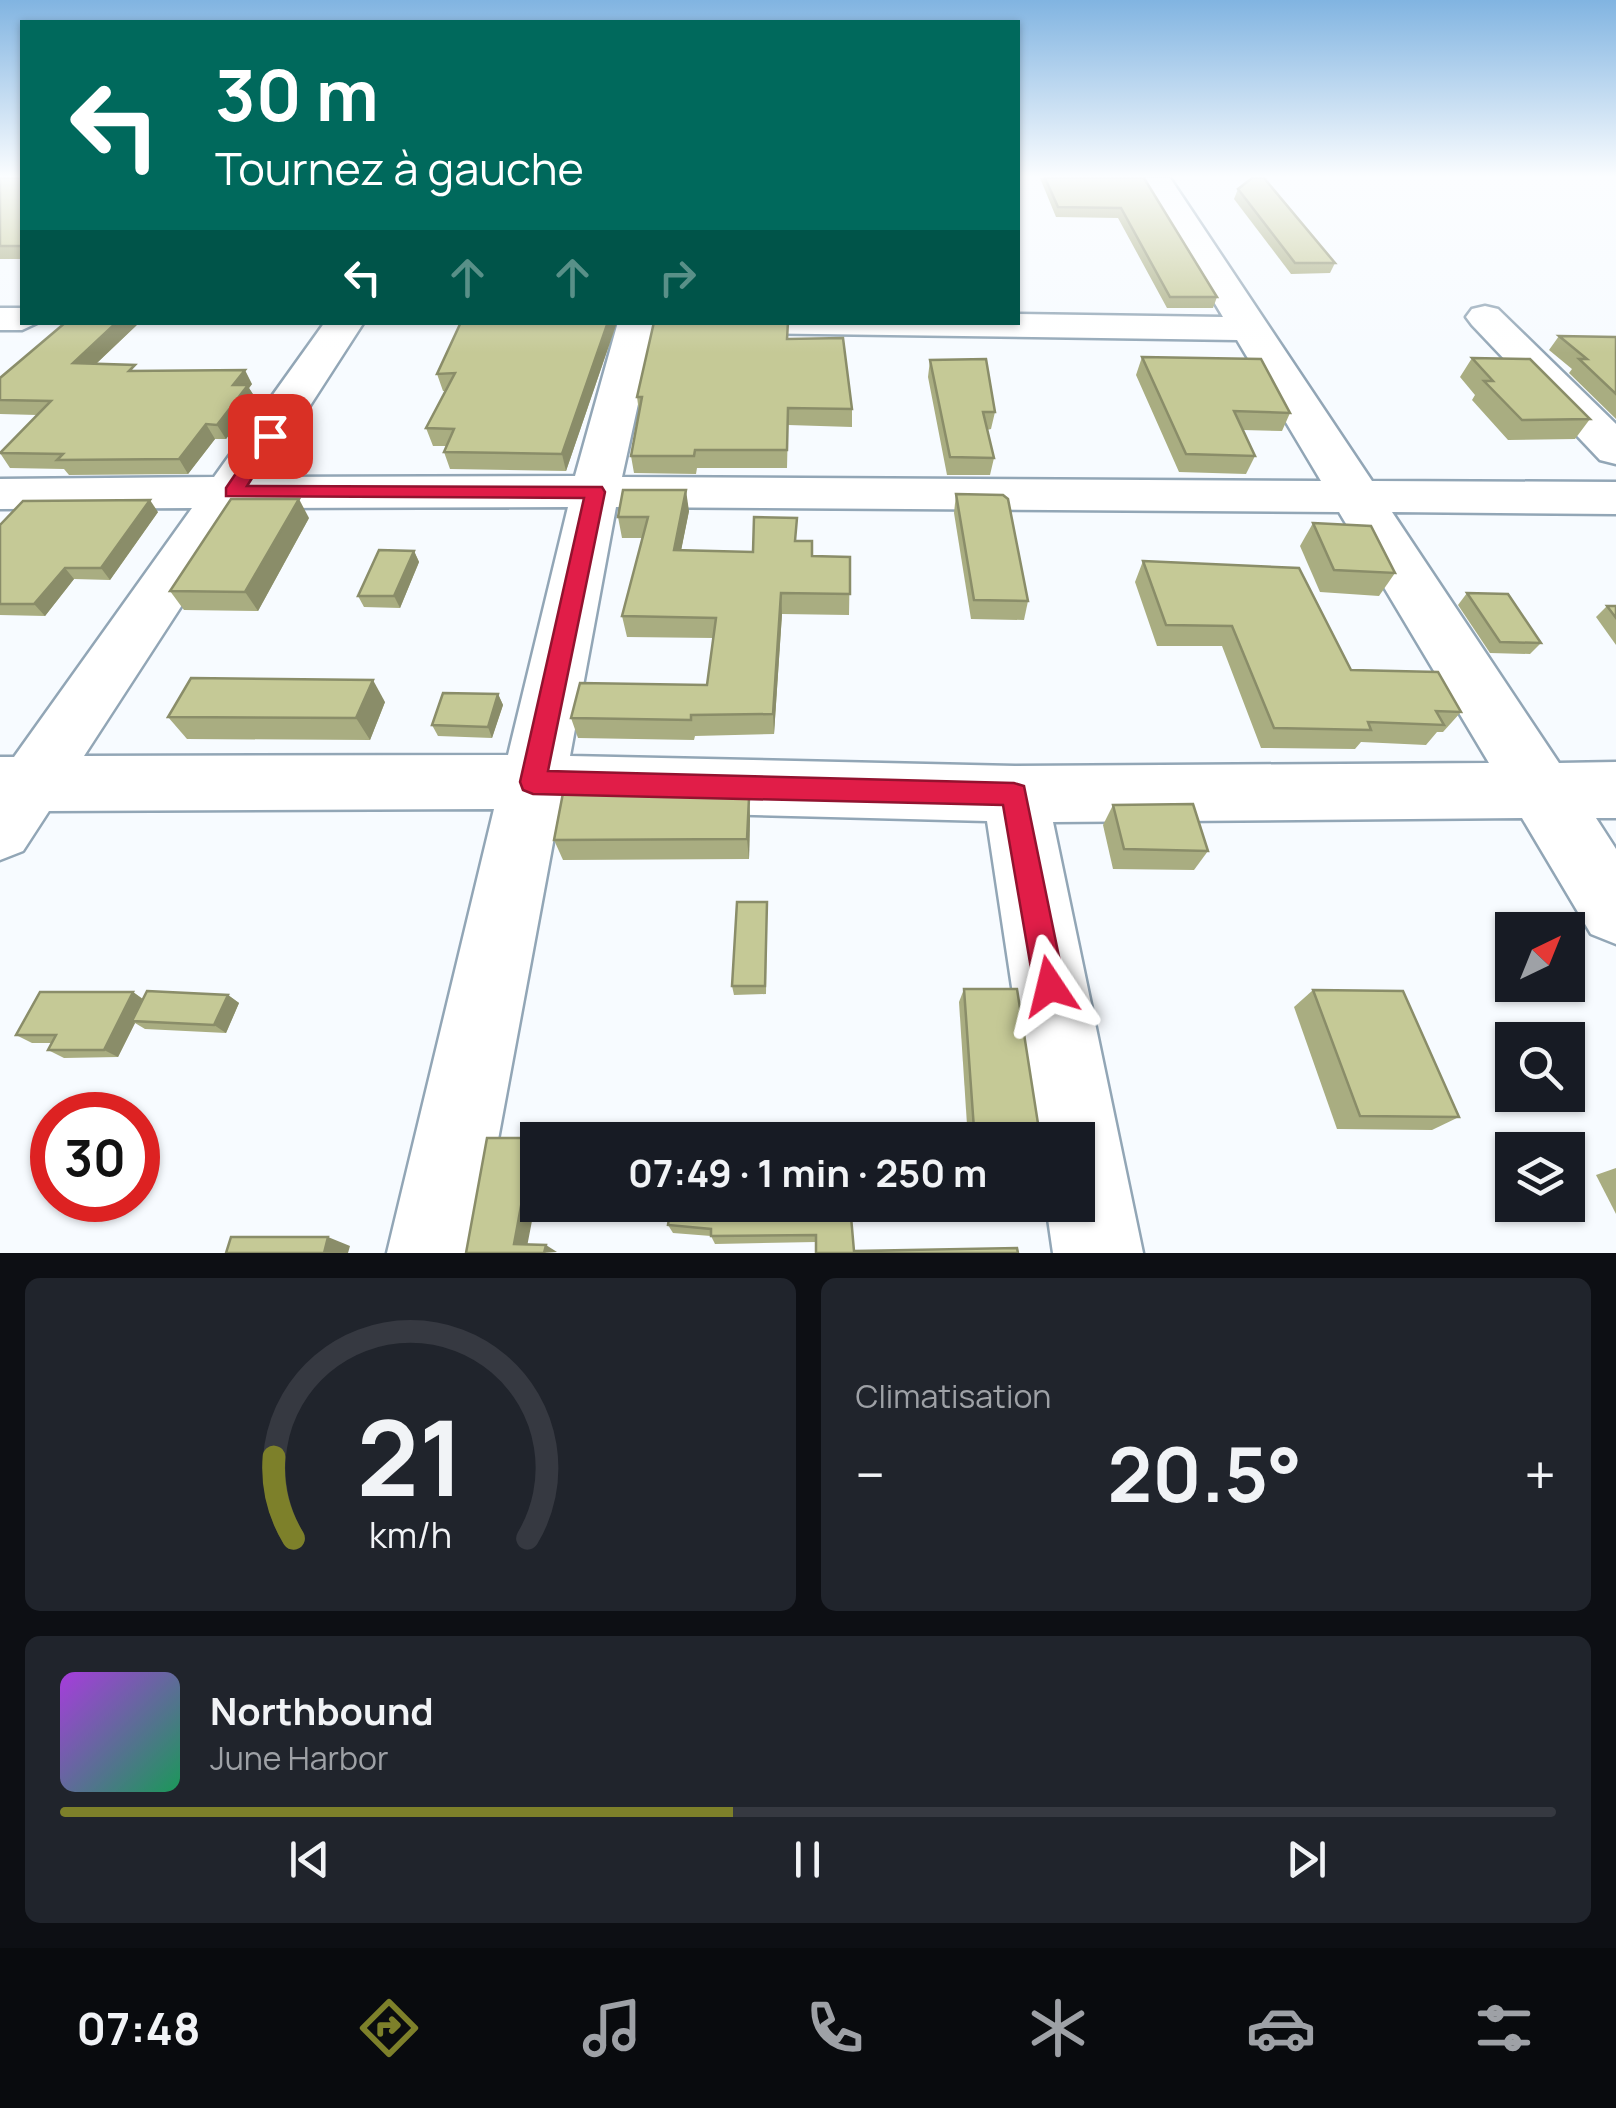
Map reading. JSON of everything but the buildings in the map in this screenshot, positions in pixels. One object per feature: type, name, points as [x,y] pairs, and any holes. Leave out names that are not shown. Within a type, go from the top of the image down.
[{"type":"street","points":[[1192,236],[1616,910]]},
{"type":"street","points":[[1485,318],[1616,450]]},
{"type":"street","points":[[11,799],[233,492],[343,325]]},
{"type":"street","points":[[432,1253],[595,492],[636,325]]},
{"type":"street","points":[[1012,325],[1251,329]]},
{"type":"street","points":[[0,494],[595,492],[1616,498]]},
{"type":"street","points":[[11,799],[533,782],[1014,794],[1616,790]]},
{"type":"street","points":[[1014,794],[1074,1122]]},
{"type":"street","points":[[1092,1222],[1098,1253]]},
{"type":"route","points":[[270,436],[233,492],[595,492],[533,782],[1014,794],[1050,986]]}]
